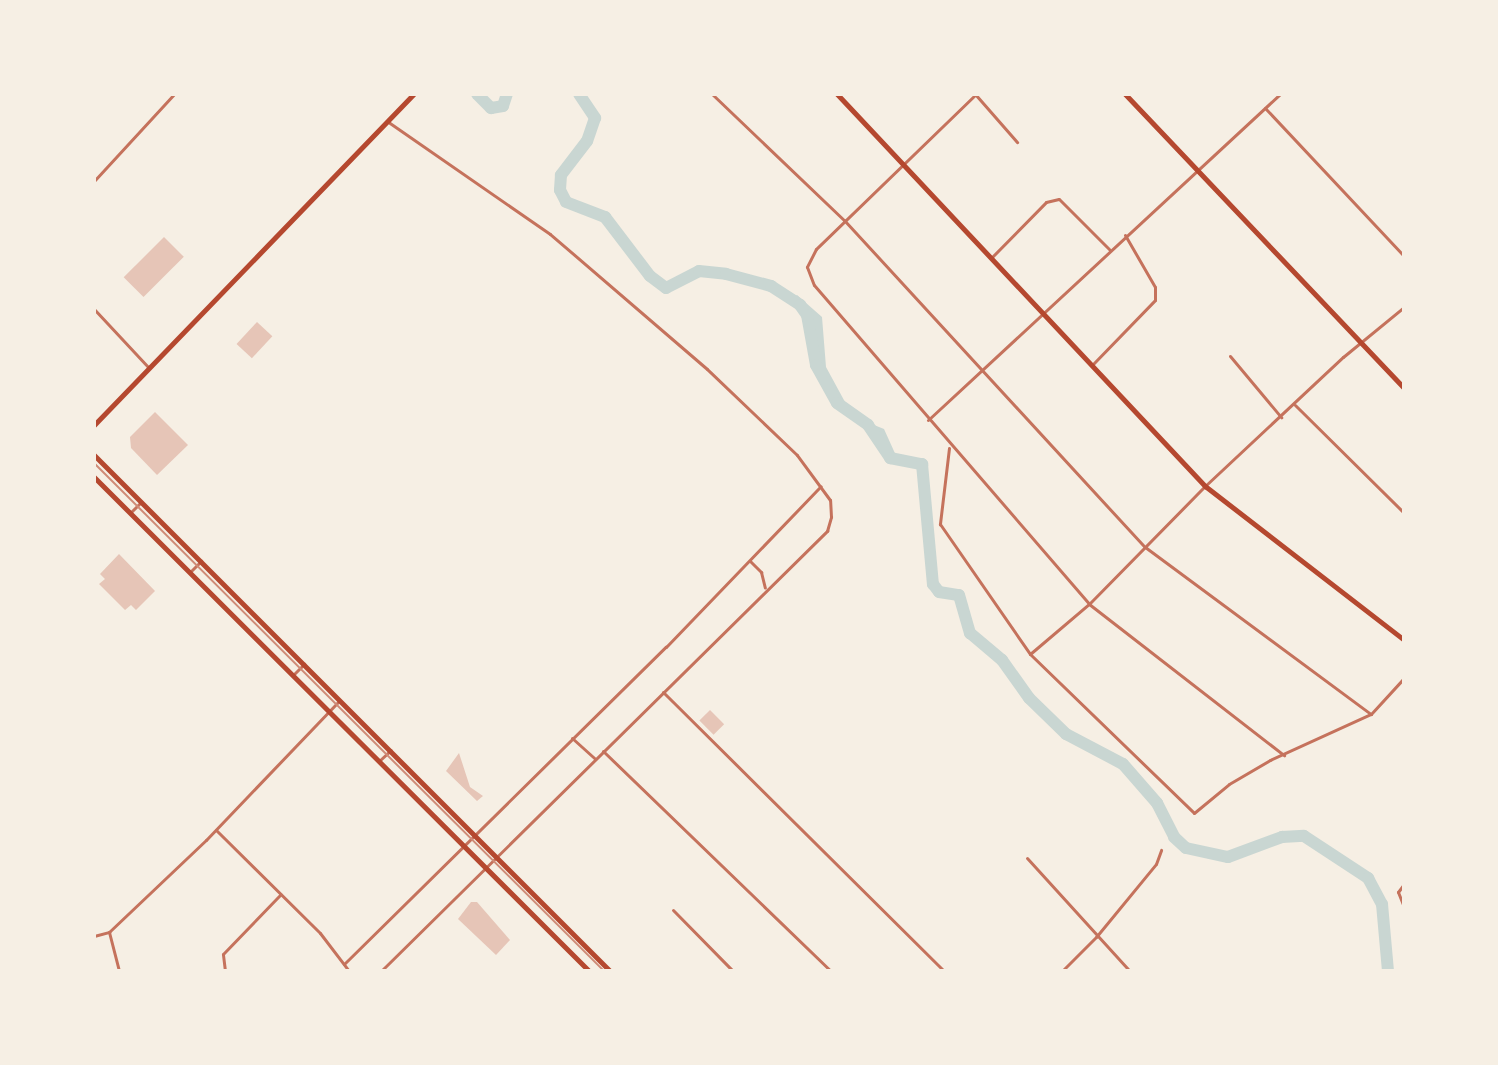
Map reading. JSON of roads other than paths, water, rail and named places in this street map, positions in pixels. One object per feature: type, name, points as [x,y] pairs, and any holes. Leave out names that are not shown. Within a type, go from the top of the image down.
[{"type":"main road","points":[[94,425],[414,94]]},
{"type":"main road","points":[[837,94],[1205,486],[1404,640]]},
{"type":"main road","points":[[1127,95],[1404,388]]},
{"type":"main road","points":[[94,455],[610,971]]},
{"type":"main road","points":[[94,477],[589,971]]},
{"type":"street","points":[[94,181],[174,94]]},
{"type":"street","points":[[713,94],[844,220],[1145,547],[1371,714]]},
{"type":"street","points":[[1017,142],[976,94],[816,249],[807,267],[814,285],[926,421],[1089,604],[1284,755]]},
{"type":"street","points":[[926,421],[1280,94]]},
{"type":"street","points":[[1265,108],[1404,256]]},
{"type":"street","points":[[381,971],[765,588],[827,531],[830,500],[821,486],[707,369],[550,234],[387,121]]},
{"type":"street","points":[[992,257],[1046,202],[1059,199],[1109,249]]},
{"type":"street","points":[[1093,364],[1155,300],[1155,287],[1125,235]]},
{"type":"street","points":[[1030,654],[1089,604],[1205,486],[1404,307]]},
{"type":"street","points":[[94,309],[149,368]]},
{"type":"street","points":[[1230,356],[1281,417]]},
{"type":"street","points":[[1295,405],[1404,513]]},
{"type":"street","points":[[949,446],[940,524],[1030,654],[1194,813],[1229,784],[1371,714],[1404,678]]},
{"type":"street","points":[[344,964],[750,561],[821,486]]},
{"type":"street","points":[[130,513],[141,502]]},
{"type":"street","points":[[190,572],[201,561]]},
{"type":"street","points":[[750,561],[761,572],[765,588]]},
{"type":"street","points":[[292,675],[304,664]]},
{"type":"street","points":[[663,692],[944,971]]},
{"type":"street","points":[[94,936],[109,932],[216,830],[340,700]]},
{"type":"street","points":[[572,738],[595,759]]},
{"type":"street","points":[[379,761],[391,750]]},
{"type":"street","points":[[603,751],[831,971]]},
{"type":"street","points":[[216,830],[281,894],[349,971]]},
{"type":"street","points":[[1062,971],[1096,937],[1161,850]]},
{"type":"street","points":[[1027,858],[1130,971]]},
{"type":"street","points":[[1404,884],[1398,892],[1404,907]]},
{"type":"street","points":[[225,971],[223,954],[281,894]]},
{"type":"street","points":[[673,910],[733,971]]},
{"type":"street","points":[[109,932],[119,971]]},
{"type":"waterway","points":[[477,94],[491,108],[503,106],[507,94]]},
{"type":"waterway","points":[[579,94],[595,118],[587,141],[561,175],[560,190],[566,202],[605,217],[650,276],[666,288],[699,271],[726,274],[771,286],[800,305],[807,315],[816,365],[837,403],[868,425],[890,458],[922,464],[933,584],[939,592],[959,595],[970,633],[1002,660],[1029,698],[1066,734],[1123,764],[1157,803],[1174,837],[1186,848],[1228,857],[1282,837],[1304,836],[1368,878],[1382,904],[1388,971]]},
{"type":"tram line","points":[[94,463],[604,971]]}]
